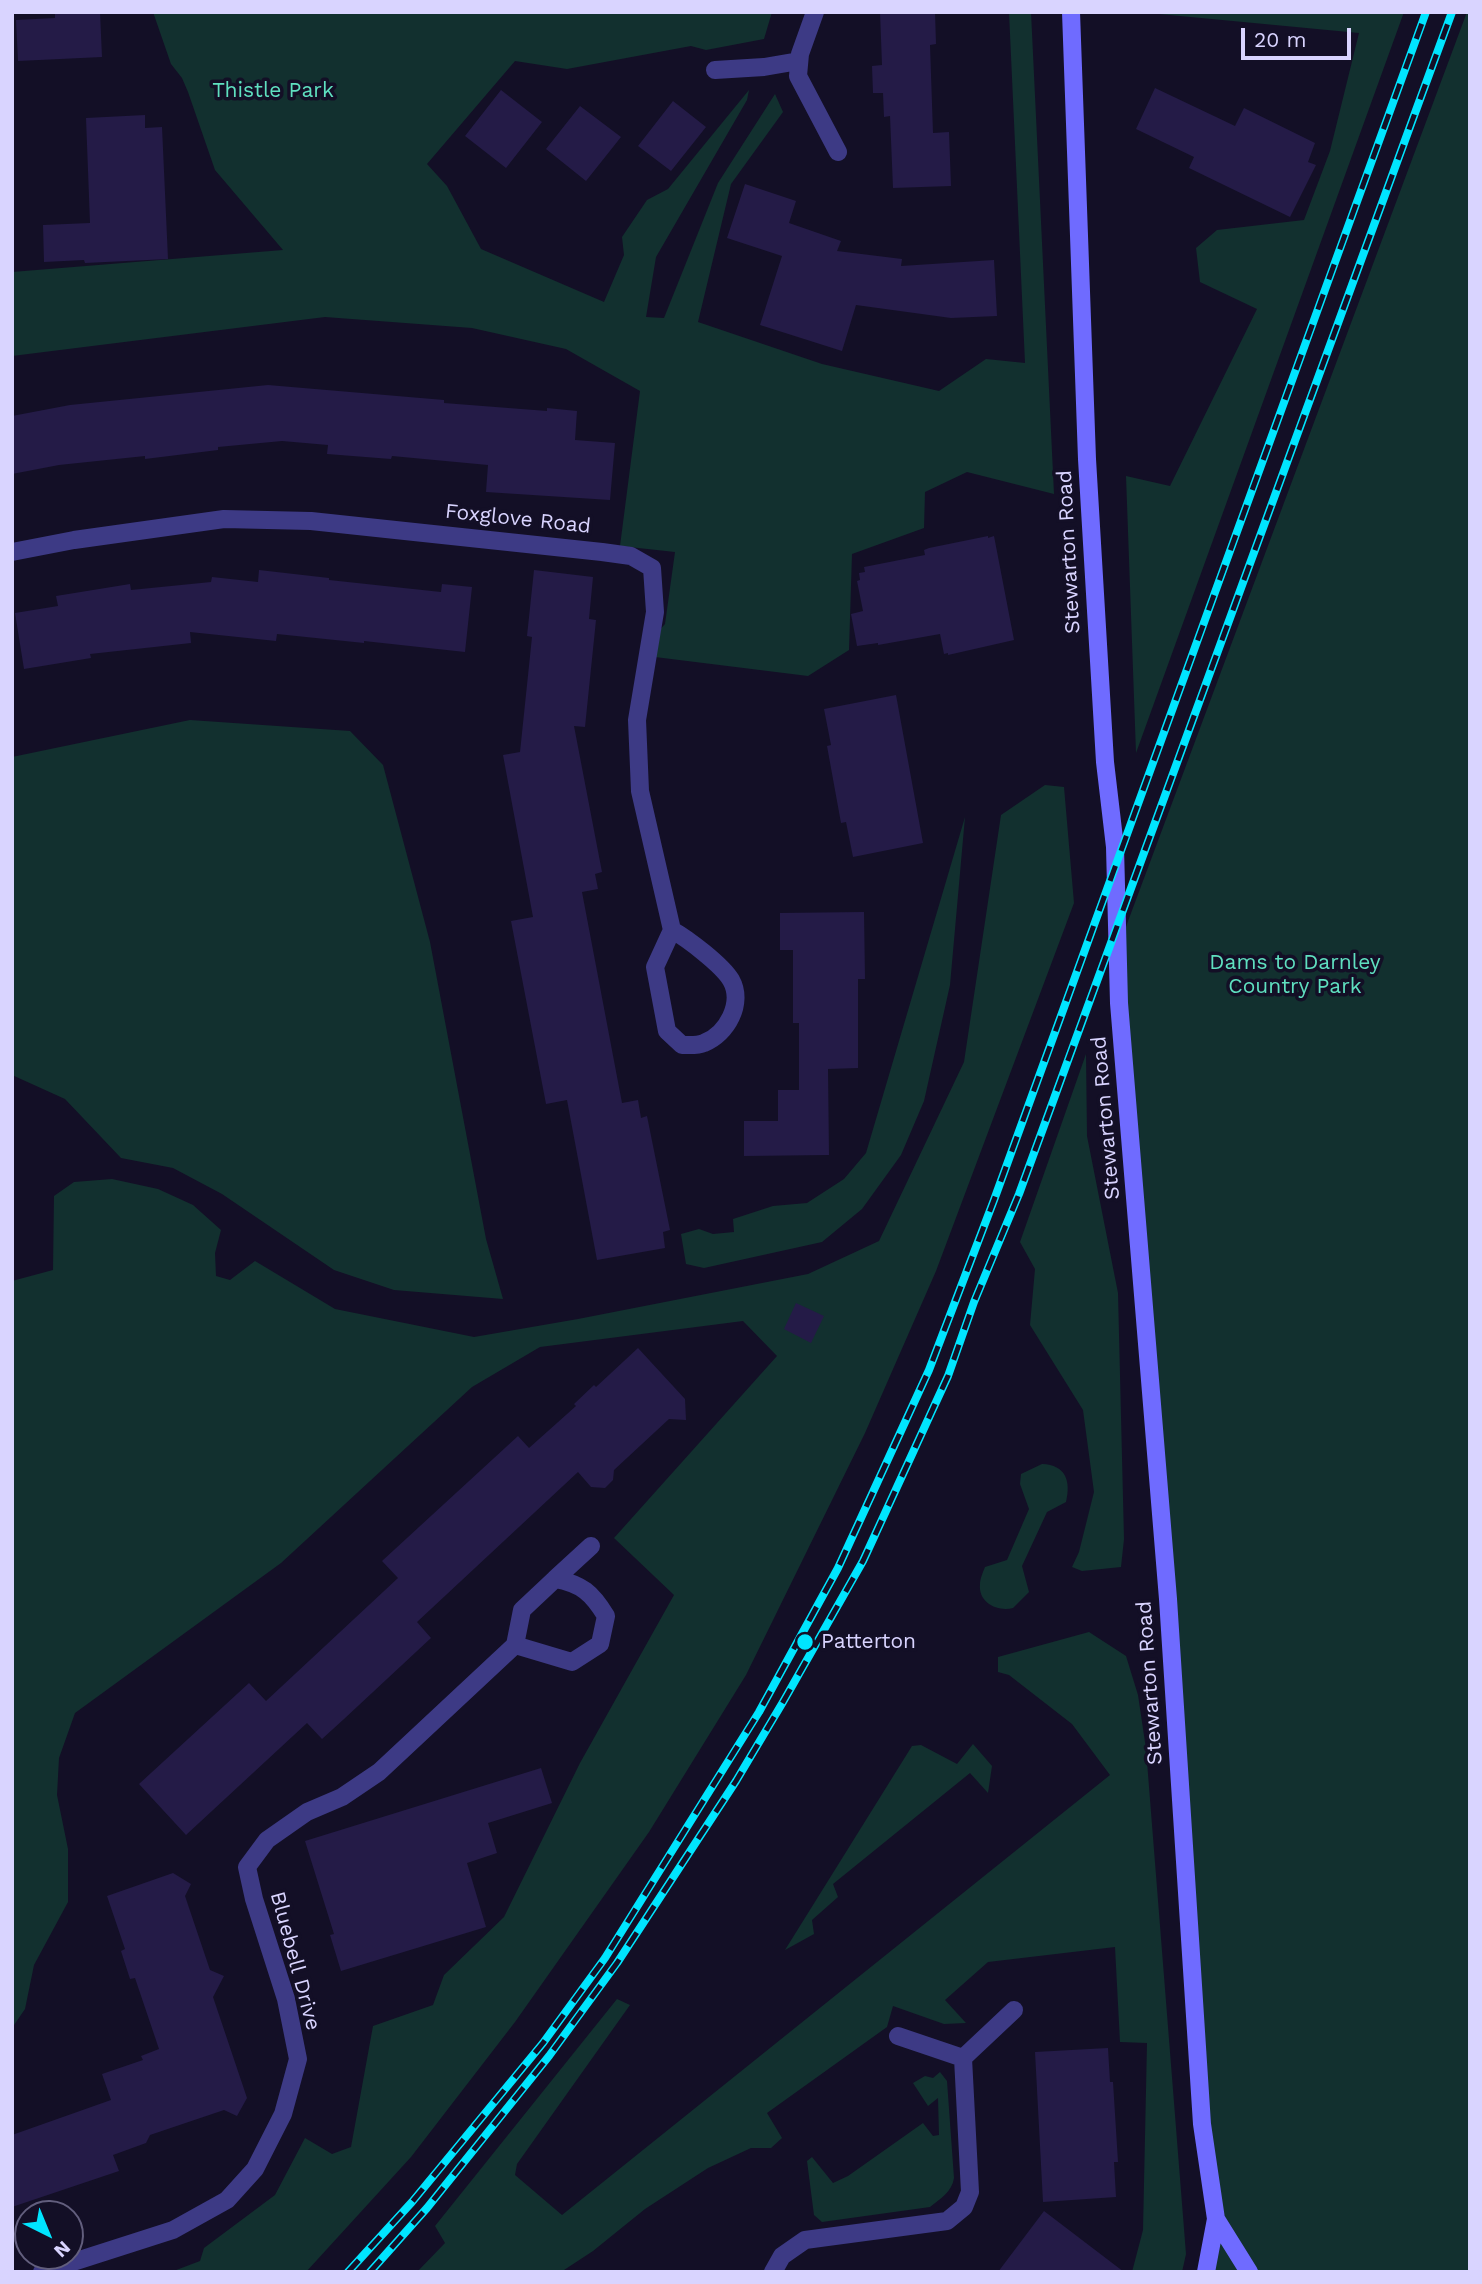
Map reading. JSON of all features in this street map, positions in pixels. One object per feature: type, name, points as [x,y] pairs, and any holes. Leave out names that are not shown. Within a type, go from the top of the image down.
[{"type":"main road","name":"Stewarton Road","points":[[1071,12],[1087,459],[1105,762],[1115,847],[1119,1003],[1168,1598],[1202,2124],[1216,2219],[1206,2272]]},
{"type":"main road","name":"Stewarton Road","points":[[1216,2219],[1249,2272]]},
{"type":"street","points":[[815,12],[799,61],[798,76],[838,152]]},
{"type":"street","points":[[715,70],[764,67],[799,61]]},
{"type":"street","name":"Foxglove Road","points":[[12,552],[74,540],[224,519],[311,521],[602,551],[631,556],[652,568],[655,612],[637,720],[640,791],[672,930]]},
{"type":"street","points":[[672,930],[689,940],[730,978],[737,995],[730,1020],[718,1035],[703,1044],[682,1045],[667,1031],[655,967],[672,930]]},
{"type":"street","points":[[555,1580],[574,1583],[594,1597],[606,1616],[600,1644],[572,1662],[515,1645],[522,1610],[591,1546]]},
{"type":"street","name":"Bluebell Drive","points":[[42,2272],[173,2230],[227,2200],[255,2169],[284,2114],[298,2059],[286,1999],[254,1899],[247,1867],[267,1840],[307,1812],[342,1797],[379,1772],[515,1645]]},
{"type":"street","points":[[773,2272],[782,2256],[805,2240],[947,2221],[964,2207],[970,2192],[963,2058],[1014,2010]]},
{"type":"street","points":[[898,2036],[963,2058]]},
{"type":"green space","name":"Thistle Park","points":[[153,12],[772,12],[764,39],[706,50],[691,46],[567,69],[515,61],[427,164],[447,186],[481,249],[604,302],[624,255],[622,237],[647,200],[668,189],[749,90],[747,100],[656,257],[646,317],[664,318],[718,183],[775,94],[783,112],[731,184],[698,322],[822,364],[939,391],[986,359],[1025,363],[1009,12],[1031,12],[1054,494],[967,472],[925,492],[924,528],[852,554],[849,650],[808,676],[655,657],[657,633],[665,624],[675,552],[620,546],[640,391],[566,349],[472,328],[325,317],[12,356],[12,272],[283,250],[215,170],[188,92],[182,78],[171,64]]},
{"type":"green space","points":[[1138,12],[1404,12],[1136,753],[1126,476],[1170,486],[1257,309],[1200,282],[1196,248],[1217,230],[1304,220],[1330,151],[1359,33]]},
{"type":"green space","name":"Dams to Darnley Country Park","points":[[1467,12],[1470,12],[1470,2272],[1214,2272],[1118,948]]},
{"type":"green space","points":[[190,720],[350,731],[383,765],[430,942],[486,1239],[503,1299],[394,1290],[334,1270],[222,1194],[173,1168],[121,1158],[65,1099],[12,1075],[12,757]]},
{"type":"green space","points":[[1045,785],[1064,787],[1074,903],[936,1271],[865,1433],[746,1675],[649,1832],[515,2022],[411,2157],[306,2272],[171,2272],[200,2261],[204,2248],[275,2195],[305,2138],[332,2154],[351,2147],[373,2026],[433,2005],[444,1975],[504,1917],[580,1763],[674,1595],[614,1538],[777,1356],[743,1321],[540,1347],[472,1387],[281,1563],[75,1713],[59,1758],[57,1795],[68,1849],[68,1902],[34,1965],[25,2009],[12,2028],[12,1281],[53,1270],[54,1196],[74,1182],[112,1179],[158,1189],[193,1205],[221,1230],[215,1253],[216,1276],[230,1280],[255,1261],[335,1309],[474,1337],[808,1274],[879,1241],[964,1062],[1001,815]]},
{"type":"green space","points":[[965,817],[950,985],[924,1101],[901,1155],[862,1209],[822,1242],[704,1268],[686,1264],[681,1234],[699,1229],[713,1234],[734,1232],[733,1219],[773,1206],[807,1203],[844,1179],[866,1153]]},
{"type":"green space","points":[[1086,1054],[1087,1136],[1118,1293],[1124,1539],[1121,1567],[1082,1571],[1072,1567],[1079,1552],[1094,1492],[1083,1410],[1030,1325],[1035,1269],[1020,1242]]},
{"type":"green space","points":[[1042,1464],[1057,1467],[1065,1476],[1068,1487],[1066,1502],[1047,1512],[1022,1566],[1029,1592],[1013,1608],[1001,1609],[990,1605],[982,1596],[982,1576],[985,1567],[1007,1560],[1029,1509],[1020,1484],[1021,1474]]},
{"type":"green space","points":[[1089,1632],[1126,1656],[1138,1695],[1146,1749],[1186,2254],[1182,2272],[1132,2272],[1143,2230],[1147,2043],[1120,2042],[1115,1947],[988,1962],[945,2000],[966,2023],[944,2024],[893,2006],[887,2027],[767,2113],[782,2138],[771,2148],[751,2148],[708,2168],[645,2209],[593,2251],[561,2272],[417,2272],[445,2243],[435,2226],[617,1999],[630,2005],[517,2164],[515,2175],[562,2215],[1110,1775],[1072,1724],[1009,1675],[998,1672],[998,1657]]},
{"type":"green space","points":[[973,1744],[992,1766],[988,1793],[970,1773],[833,1884],[838,1897],[812,1920],[814,1934],[785,1950],[912,1746],[921,1745],[957,1764]]},
{"type":"green space","points":[[940,2072],[947,2081],[954,2178],[948,2191],[930,2207],[822,2222],[814,2215],[807,2161],[812,2157],[833,2183],[848,2176],[923,2123],[933,2136],[939,2135],[938,2098],[928,2106],[913,2083],[925,2076],[933,2078]]},
{"type":"building","points":[[55,12],[100,12],[102,57],[18,61],[16,20],[55,18]]},
{"type":"building","points":[[880,12],[935,12],[936,44],[930,45],[933,133],[949,132],[951,186],[893,188],[890,116],[884,117],[883,93],[873,93],[872,66],[882,65]]},
{"type":"building","points":[[1155,88],[1235,126],[1244,108],[1315,143],[1308,162],[1316,165],[1290,217],[1189,168],[1194,157],[1136,129]]},
{"type":"building","points":[[501,90],[542,122],[506,168],[465,136]]},
{"type":"building","points":[[673,101],[706,127],[671,171],[638,146]]},
{"type":"building","points":[[580,106],[621,137],[586,181],[546,149]]},
{"type":"building","points":[[145,115],[145,128],[162,127],[168,259],[44,262],[43,225],[90,223],[86,118]]},
{"type":"building","points":[[745,184],[796,201],[789,223],[841,241],[837,251],[902,259],[901,266],[994,260],[997,316],[951,318],[856,305],[842,351],[760,325],[782,256],[727,238]]},
{"type":"building","points":[[268,385],[444,400],[444,403],[577,411],[575,440],[615,443],[610,500],[486,492],[488,465],[392,456],[391,459],[327,454],[328,445],[282,441],[218,447],[218,450],[145,459],[145,456],[59,465],[12,474],[12,416],[70,405]]},
{"type":"building","points":[[994,536],[1014,640],[948,655],[944,654],[940,634],[857,646],[851,614],[863,611],[857,581],[860,580],[859,573],[865,572],[864,567],[925,555],[924,550],[929,548]]},
{"type":"building","points":[[259,570],[441,592],[442,584],[472,587],[465,652],[277,634],[276,641],[190,632],[191,643],[90,654],[91,658],[24,669],[15,613],[58,606],[56,596],[130,584],[131,590],[211,582],[212,577],[258,582]]},
{"type":"building","points":[[534,570],[593,577],[589,619],[596,620],[585,727],[574,726],[602,872],[595,874],[598,889],[582,892],[622,1103],[638,1100],[641,1118],[647,1116],[670,1230],[663,1232],[665,1248],[597,1260],[567,1100],[546,1104],[511,921],[533,917],[503,755],[520,752],[532,637],[527,636]]},
{"type":"building","points":[[896,695],[923,843],[853,857],[846,822],[841,823],[827,746],[831,745],[824,709]]},
{"type":"building","points":[[864,912],[865,979],[858,979],[858,1068],[828,1069],[829,1155],[744,1156],[744,1121],[778,1121],[778,1090],[799,1090],[799,1023],[793,1023],[793,950],[780,950],[780,913]]},
{"type":"building","points":[[796,1303],[824,1316],[811,1343],[784,1329]]},
{"type":"building","points":[[638,1348],[685,1399],[686,1420],[669,1419],[614,1470],[613,1480],[605,1488],[591,1487],[578,1472],[417,1622],[431,1638],[344,1719],[322,1739],[307,1723],[186,1835],[139,1784],[249,1683],[266,1701],[398,1578],[382,1561],[518,1436],[529,1448],[576,1406],[574,1404],[594,1385],[596,1387]]},
{"type":"building","points":[[541,1768],[552,1803],[488,1823],[497,1853],[467,1863],[486,1927],[341,1971],[330,1935],[334,1934],[305,1841]]},
{"type":"building","points":[[173,1873],[191,1884],[185,1896],[210,1970],[224,1976],[213,1997],[247,2098],[237,2116],[224,2110],[150,2135],[146,2143],[113,2155],[119,2171],[33,2200],[14,2200],[12,2207],[12,2135],[111,2100],[102,2074],[143,2060],[141,2056],[159,2049],[135,1978],[130,1979],[121,1951],[125,1949],[107,1896]]},
{"type":"building","points":[[1108,2048],[1118,2162],[1114,2162],[1116,2197],[1043,2202],[1035,2052]]},
{"type":"building","points":[[1044,2211],[1124,2272],[998,2272]]},
{"type":"railway","points":[[348,2272],[412,2202],[543,2043],[605,1958],[759,1712],[838,1568],[929,1370],[994,1200],[1426,12]]},
{"type":"railway","points":[[370,2272],[427,2208],[549,2056],[617,1963],[736,1781],[863,1561],[948,1376],[974,1302],[1019,1194],[1452,12]]},
{"type":"place","name":"Patterton","points":[[805,1642]]}]
